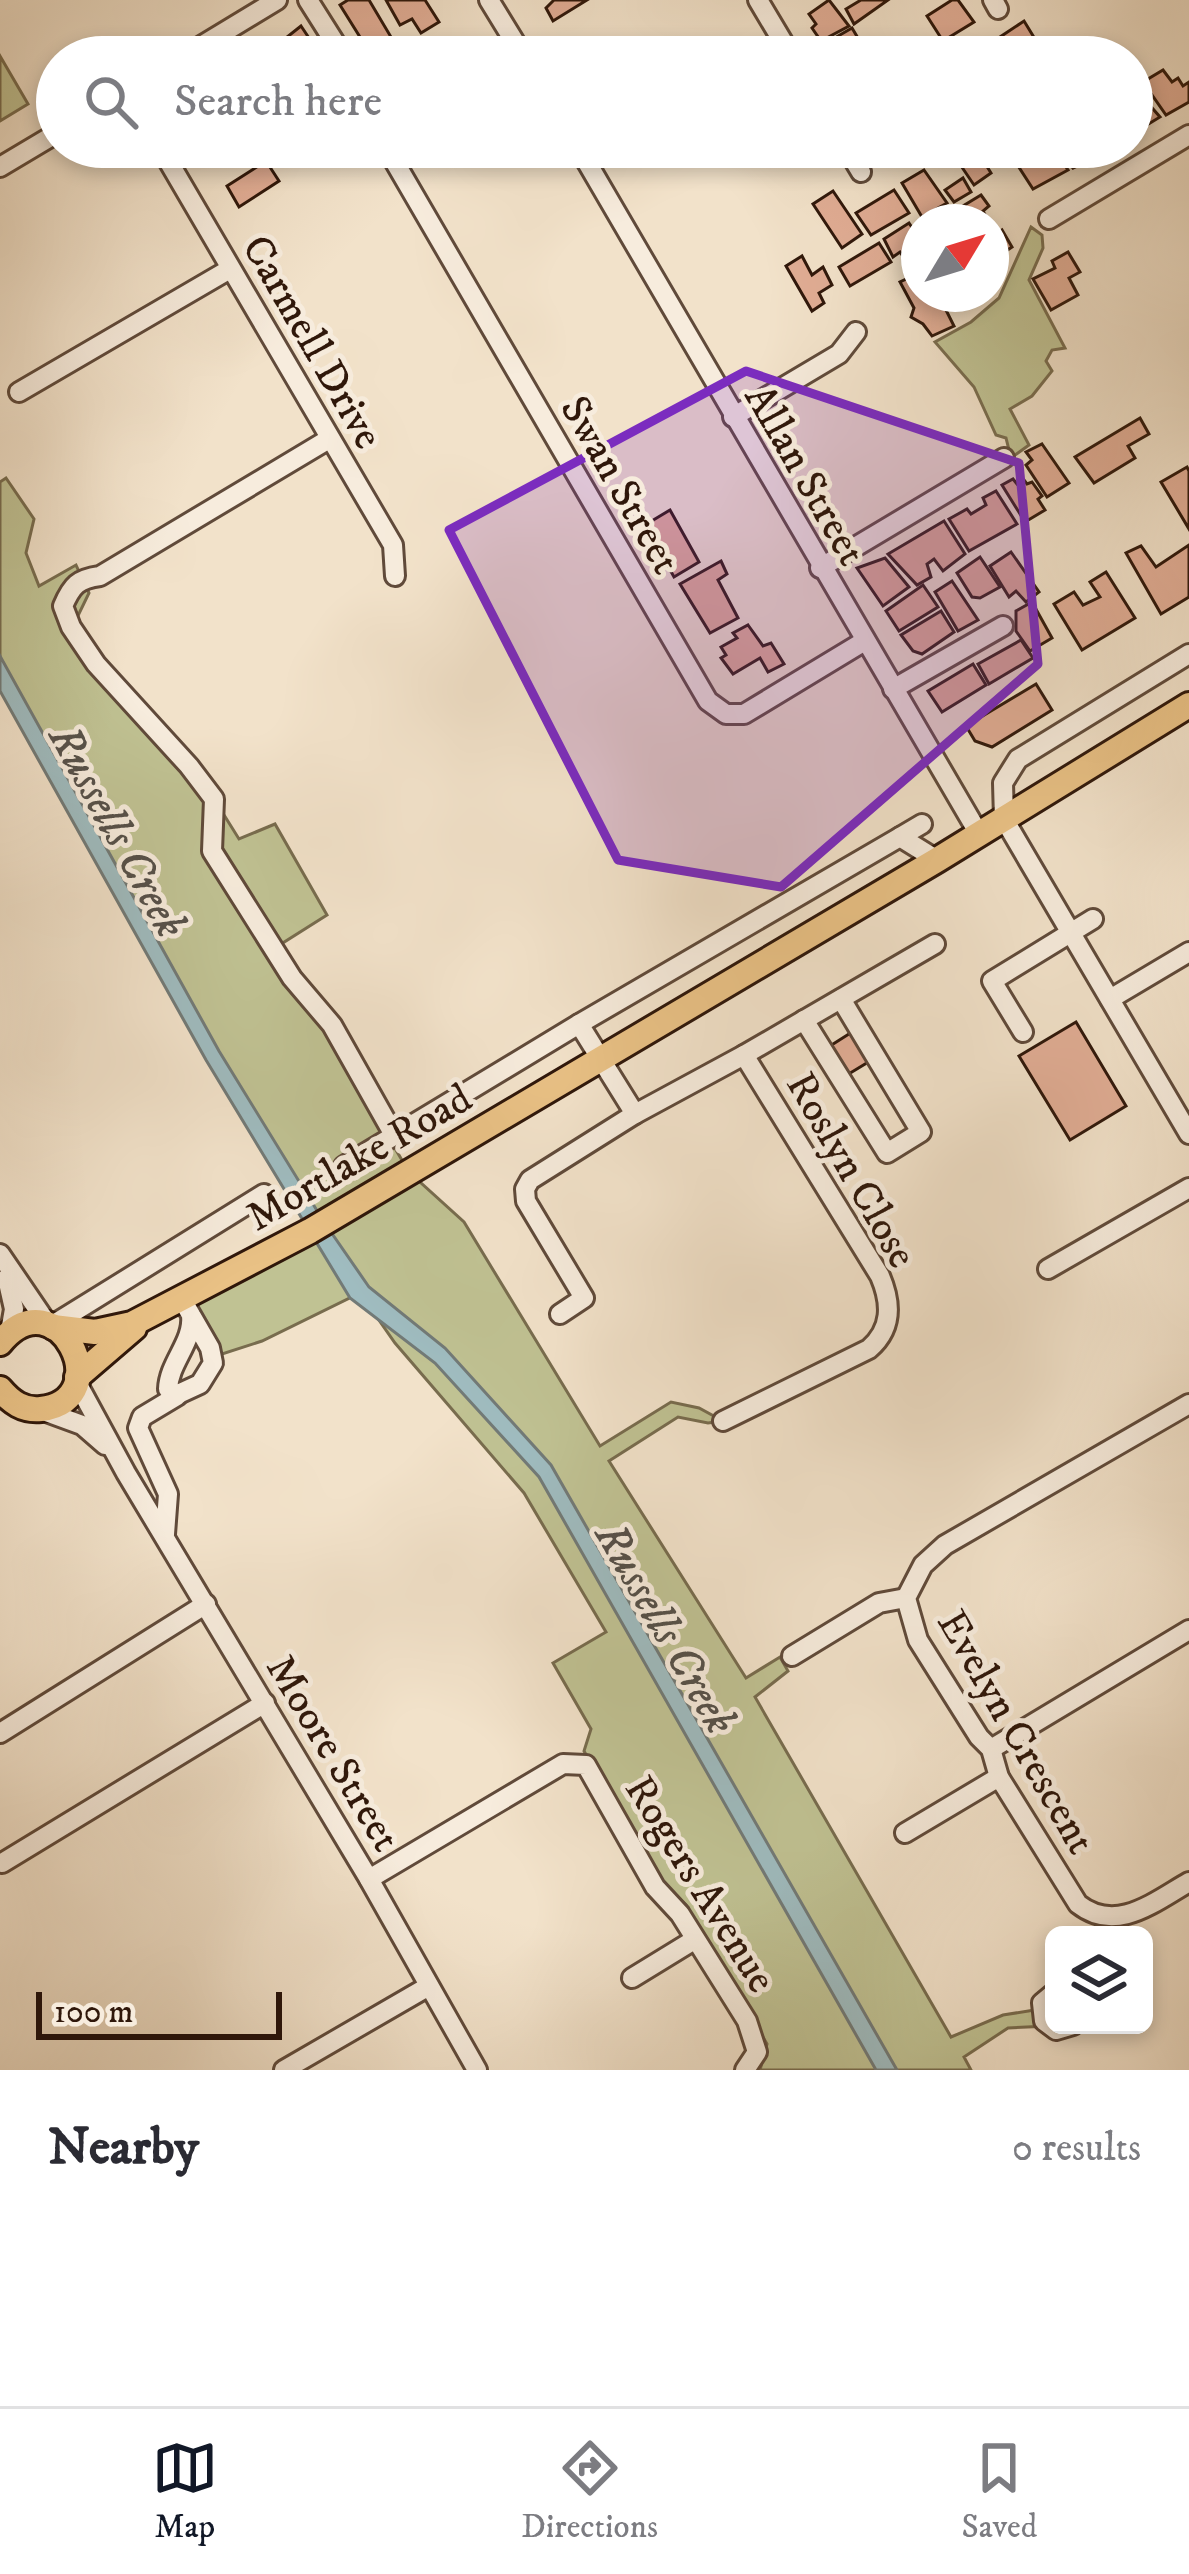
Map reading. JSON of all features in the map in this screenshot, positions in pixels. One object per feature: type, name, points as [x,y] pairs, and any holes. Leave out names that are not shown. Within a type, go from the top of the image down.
[{"type":"main road","name":"Mortlake Road","points":[[5,1336],[27,1324],[111,1330],[187,1308],[1189,704]]},
{"type":"main road","name":"Mortlake Road","points":[[33,1409],[58,1403],[104,1351],[151,1317]]},
{"type":"main road","points":[[51,1326],[74,1348],[77,1379]]},
{"type":"main road","points":[[0,1389],[9,1400],[33,1409]]},
{"type":"main road","points":[[0,1414],[33,1409]]},
{"type":"street","points":[[218,36],[277,0]]},
{"type":"street","points":[[308,0],[331,36]]},
{"type":"street","points":[[489,0],[511,36]]},
{"type":"street","points":[[758,0],[779,36]]},
{"type":"street","points":[[1153,157],[1189,135]]},
{"type":"street","points":[[0,167],[36,146]]},
{"type":"street","name":"Carmell Drive","points":[[172,168],[393,545],[395,575]]},
{"type":"street","name":"Swan Street","points":[[398,168],[708,701],[726,714],[744,714],[863,641]]},
{"type":"street","name":"Allan Street","points":[[590,168],[979,834]]},
{"type":"street","points":[[859,168],[861,172]]},
{"type":"street","points":[[1049,219],[1134,168]]},
{"type":"street","points":[[20,392],[230,269]]},
{"type":"street","points":[[733,417],[839,354],[856,332]]},
{"type":"street","points":[[329,439],[100,576],[81,579],[70,588],[64,606],[71,627],[96,664],[214,799],[212,851],[292,979],[332,1025],[394,1135]]},
{"type":"street","points":[[820,568],[1008,460]]},
{"type":"street","points":[[893,689],[1003,626]]},
{"type":"street","points":[[1189,654],[1018,759],[1003,783],[1004,819],[1189,1134]]},
{"type":"street","name":"Mortlake Road","points":[[344,1166],[922,824]]},
{"type":"street","points":[[900,837],[937,860]]},
{"type":"street","points":[[1023,1032],[992,981],[1093,919]]},
{"type":"street","points":[[744,1055],[935,944]]},
{"type":"street","points":[[1110,999],[1189,952]]},
{"type":"street","points":[[804,1020],[887,1153],[921,1132],[841,999]]},
{"type":"street","points":[[579,1024],[635,1114]]},
{"type":"street","name":"Roslyn Close","points":[[560,1314],[592,1294],[528,1206],[524,1189],[530,1180],[635,1114],[744,1055],[880,1276],[889,1306],[882,1337],[869,1349],[723,1421]]},
{"type":"street","points":[[848,1090],[883,1068]]},
{"type":"street","points":[[1048,1269],[1189,1188]]},
{"type":"street","points":[[0,1257],[51,1326],[264,1194]]},
{"type":"street","points":[[0,1257],[0,1289]]},
{"type":"street","points":[[0,1257],[13,1300],[5,1336]]},
{"type":"street","points":[[172,1388],[205,1379],[213,1363],[210,1348],[187,1308]]},
{"type":"street","points":[[165,1534],[168,1494],[140,1435],[142,1417],[172,1388],[191,1333],[187,1308]]},
{"type":"street","name":"Moore Street","points":[[77,1379],[126,1473]]},
{"type":"street","name":"Evelyn Crescent","points":[[1189,1405],[945,1545],[923,1564],[906,1598],[918,1640],[979,1737],[991,1748],[999,1777],[1068,1892],[1098,1926],[1189,1882]]},
{"type":"street","name":"Moore Street","points":[[33,1409],[82,1425],[108,1448],[126,1473],[369,1879],[477,2070]]},
{"type":"street","points":[[791,1656],[879,1603],[906,1598]]},
{"type":"street","points":[[0,1733],[206,1604]]},
{"type":"street","points":[[991,1748],[1189,1630]]},
{"type":"street","points":[[2,1863],[265,1703]]},
{"type":"street","name":"Rogers Avenue","points":[[369,1879],[563,1764],[577,1762],[592,1773],[655,1887],[680,1914],[755,2037],[757,2052],[745,2070]]},
{"type":"street","points":[[905,1833],[999,1777]]},
{"type":"street","points":[[631,1978],[694,1940]]},
{"type":"street","points":[[284,2070],[429,1986]]},
{"type":"highlighted area","points":[[746,371],[1019,463],[1038,664],[781,887],[618,860],[449,530]]},
{"type":"green space","points":[[0,56],[28,104],[0,121]]},
{"type":"green space","points":[[1031,227],[1042,235],[1043,248],[1029,280],[1065,348],[1052,350],[1046,361],[1052,371],[1032,396],[1010,409],[1029,445],[1011,458],[1006,438],[996,435],[974,387],[935,342],[983,312],[1009,312],[1009,276]]},
{"type":"green space","points":[[6,478],[34,519],[26,553],[39,586],[76,565],[89,593],[72,628],[214,799],[239,839],[275,824],[327,915],[267,953],[325,1030],[409,1172],[464,1222],[600,1446],[671,1402],[699,1408],[723,1421],[678,1417],[609,1461],[746,1678],[780,1657],[788,1671],[755,1697],[951,2037],[1003,2015],[1041,2009],[1045,2026],[1008,2028],[964,2057],[971,2070],[760,2070],[767,2044],[686,1905],[660,1880],[584,1751],[591,1729],[553,1663],[606,1632],[524,1493],[395,1343],[360,1293],[262,1341],[219,1355],[183,1301],[316,1227],[0,679],[0,482]]},
{"type":"water","points":[[0,656],[219,1051],[324,1222],[369,1287],[445,1348],[551,1465],[897,2070],[876,2070],[539,1477],[435,1363],[350,1298],[206,1060],[0,691]]},
{"type":"building","points":[[369,0],[390,36],[359,36],[340,5]]},
{"type":"building","points":[[386,0],[425,0],[439,22],[421,33],[412,19],[400,25]]},
{"type":"building","points":[[554,0],[587,0],[553,21],[546,8]]},
{"type":"building","points":[[829,0],[849,26],[830,36],[818,36],[809,14]]},
{"type":"building","points":[[861,0],[888,0],[854,24],[846,9]]},
{"type":"building","points":[[958,0],[974,22],[951,36],[940,36],[927,16]]},
{"type":"building","points":[[1024,21],[1033,36],[1002,36]]},
{"type":"building","points":[[301,26],[308,36],[288,36]]},
{"type":"building","points":[[1163,70],[1172,82],[1178,78],[1183,86],[1189,82],[1189,102],[1166,115],[1153,96],[1153,76]]},
{"type":"building","points":[[255,168],[271,168],[279,181],[239,207],[227,186]]},
{"type":"building","points":[[962,168],[988,168],[991,173],[974,185]]},
{"type":"building","points":[[1019,168],[1068,170],[1033,189]]},
{"type":"building","points":[[924,170],[947,203],[914,204],[902,183]]},
{"type":"building","points":[[963,178],[971,192],[954,202],[945,190]]},
{"type":"building","points":[[894,190],[903,204],[901,218],[871,235],[856,213]]},
{"type":"building","points":[[833,191],[862,234],[842,248],[813,204]]},
{"type":"building","points":[[981,195],[988,204],[966,204]]},
{"type":"building","points":[[901,228],[901,253],[893,257],[884,239]]},
{"type":"building","points":[[879,243],[891,262],[850,286],[839,267]]},
{"type":"building","points":[[1068,252],[1080,272],[1069,278],[1078,295],[1051,310],[1033,279],[1055,268],[1052,261]]},
{"type":"building","points":[[802,256],[812,275],[823,267],[832,285],[819,293],[824,303],[812,311],[786,266]]},
{"type":"building","points":[[913,312],[947,312],[954,326],[932,336],[911,317]]},
{"type":"building","points":[[1140,418],[1149,434],[1128,446],[1135,458],[1094,483],[1075,457]]},
{"type":"building","points":[[1042,444],[1069,483],[1047,497],[1026,465],[1032,460],[1026,452]]},
{"type":"building","points":[[1187,467],[1189,471],[1189,529],[1161,482]]},
{"type":"building","points":[[1013,479],[1017,484],[1032,482],[1042,496],[1038,499],[1045,510],[1025,522],[1002,485]]},
{"type":"building","points":[[996,491],[1017,524],[969,551],[949,519],[967,509],[971,514],[986,505],[983,498]]},
{"type":"building","points":[[670,510],[699,562],[674,577],[645,525]]},
{"type":"building","points":[[944,521],[965,554],[943,571],[934,559],[927,564],[931,577],[917,585],[888,554]]},
{"type":"building","points":[[1189,545],[1189,597],[1161,614],[1126,553],[1141,546],[1156,567]]},
{"type":"building","points":[[1011,552],[1039,592],[1026,602],[1016,591],[1009,597],[990,566]]},
{"type":"building","points":[[980,557],[1000,587],[980,598],[972,597],[957,573]]},
{"type":"building","points":[[885,558],[909,587],[883,606],[857,568]]},
{"type":"building","points":[[721,561],[727,574],[718,580],[738,618],[710,633],[680,584]]},
{"type":"building","points":[[1106,572],[1135,618],[1082,650],[1054,604],[1074,592],[1083,605],[1100,597],[1090,582]]},
{"type":"building","points":[[952,581],[978,620],[958,631],[935,592]]},
{"type":"building","points":[[923,585],[938,607],[899,631],[886,611]]},
{"type":"building","points":[[1032,602],[1052,638],[1030,651],[1016,631],[1016,611]]},
{"type":"building","points":[[941,611],[954,632],[922,654],[913,651],[901,635]]},
{"type":"building","points":[[748,625],[763,646],[771,643],[784,664],[768,672],[760,658],[733,674],[721,658],[726,655],[721,647]]},
{"type":"building","points":[[1021,640],[1033,658],[989,684],[978,664]]},
{"type":"building","points":[[973,664],[986,685],[942,712],[928,691]]},
{"type":"building","points":[[1036,684],[1052,710],[992,747],[975,741],[966,726]]},
{"type":"building","points":[[1076,1022],[1126,1106],[1070,1140],[1019,1056]]},
{"type":"building","points":[[852,1032],[870,1061],[847,1075],[830,1046]]},
{"type":"water label","name":"Russells Creek","points":[[119,830]]},
{"type":"water label","name":"Russells Creek","points":[[667,1627]]}]
